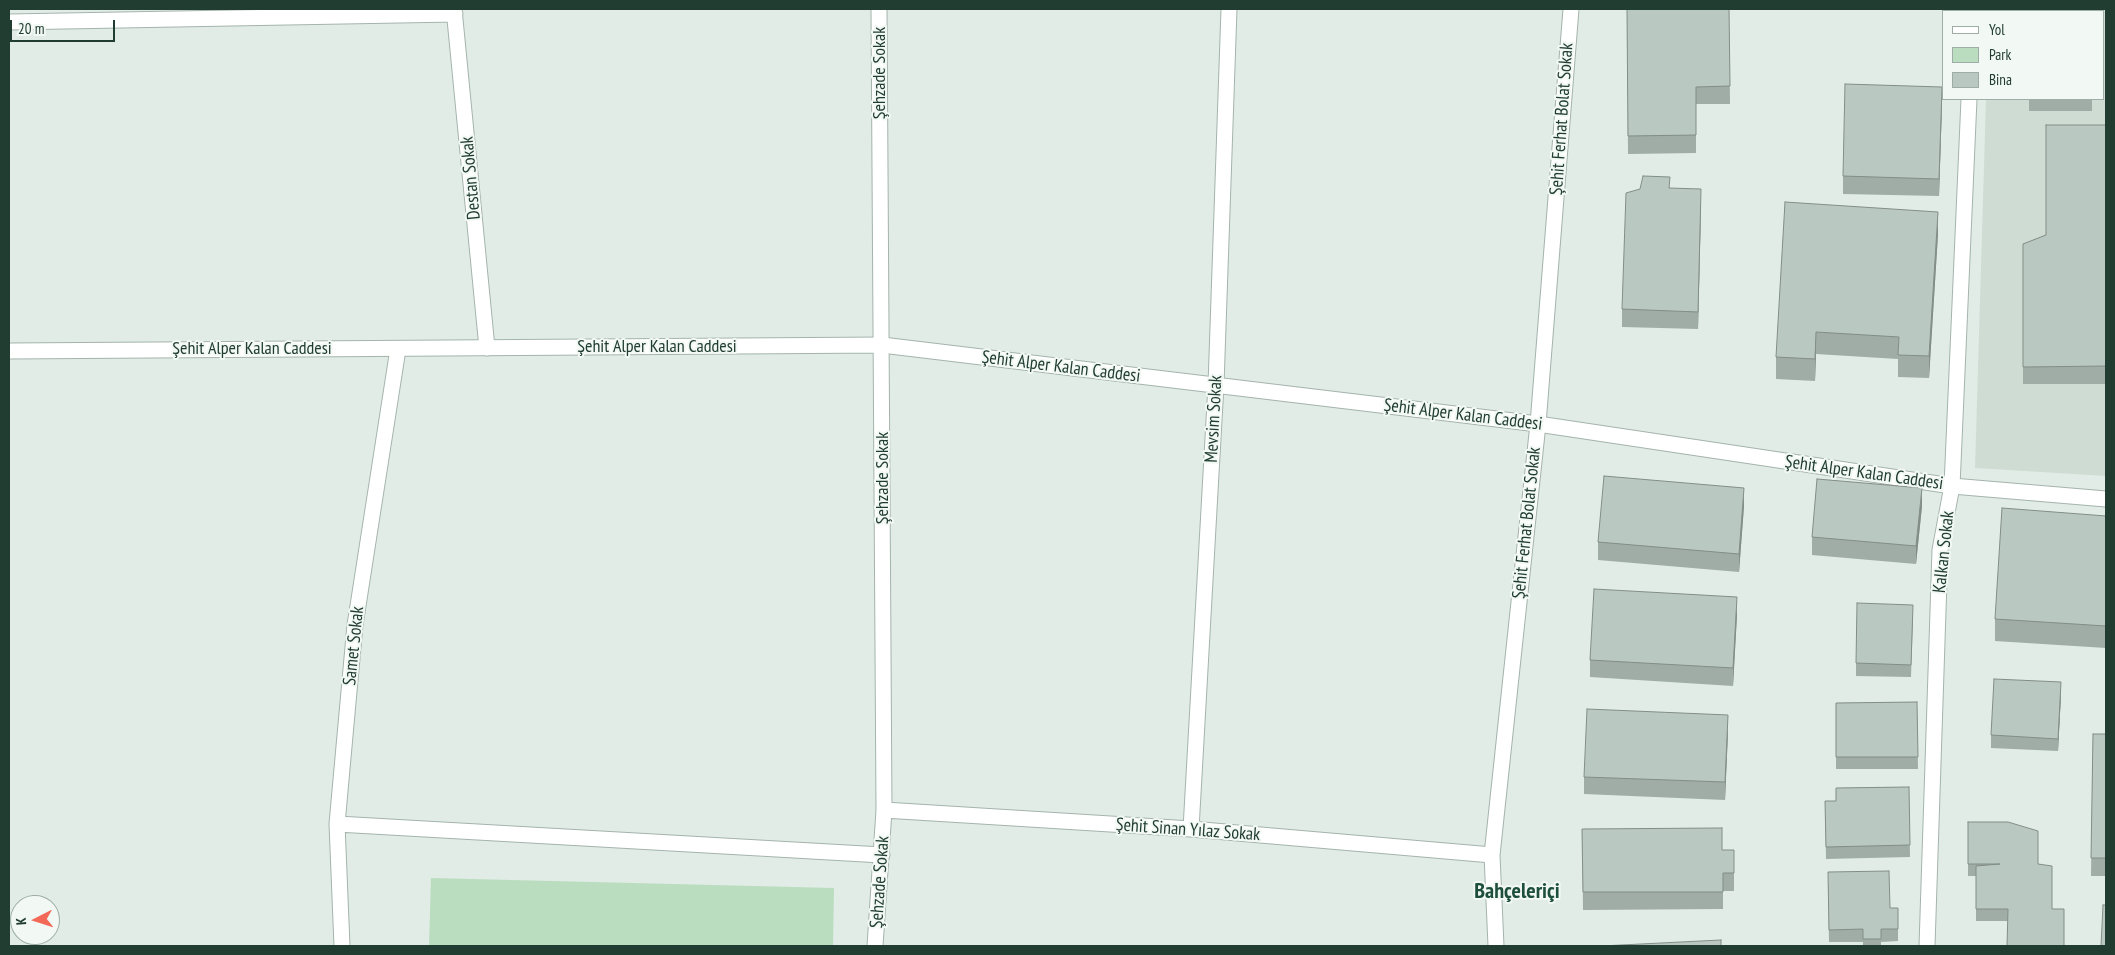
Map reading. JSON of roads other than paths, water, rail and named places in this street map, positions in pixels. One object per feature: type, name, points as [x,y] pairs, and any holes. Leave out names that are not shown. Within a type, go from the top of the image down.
[{"type":"street","name":"Şehzade Sokak","points":[[875,946],[884,810],[880,9]]},
{"type":"street","name":"Mevsim Sokak","points":[[1191,829],[1216,385],[1230,9]]},
{"type":"street","name":"Şehit Ferhat Bolat Sokak","points":[[1496,946],[1492,855],[1538,424],[1571,9]]},
{"type":"street","points":[[9,22],[455,11]]},
{"type":"street","name":"Destan Sokak","points":[[455,11],[487,348]]},
{"type":"street","name":"Kalkan Sokak","points":[[1927,946],[1940,550],[1952,486],[1969,100]]},
{"type":"street","name":"Şehit Alper Kalan Caddesi","points":[[9,351],[882,345],[1538,424],[1952,486],[2106,499]]},
{"type":"street","name":"Samet Sokak","points":[[342,946],[337,824],[355,625],[398,348]]},
{"type":"street","name":"Şehit Sinan Yılaz Sokak","points":[[884,810],[1191,829],[1492,855]]},
{"type":"street","points":[[337,824],[882,855]]},
{"type":"district","name":"Bahçeleriçi","points":[[1517,892]]}]
